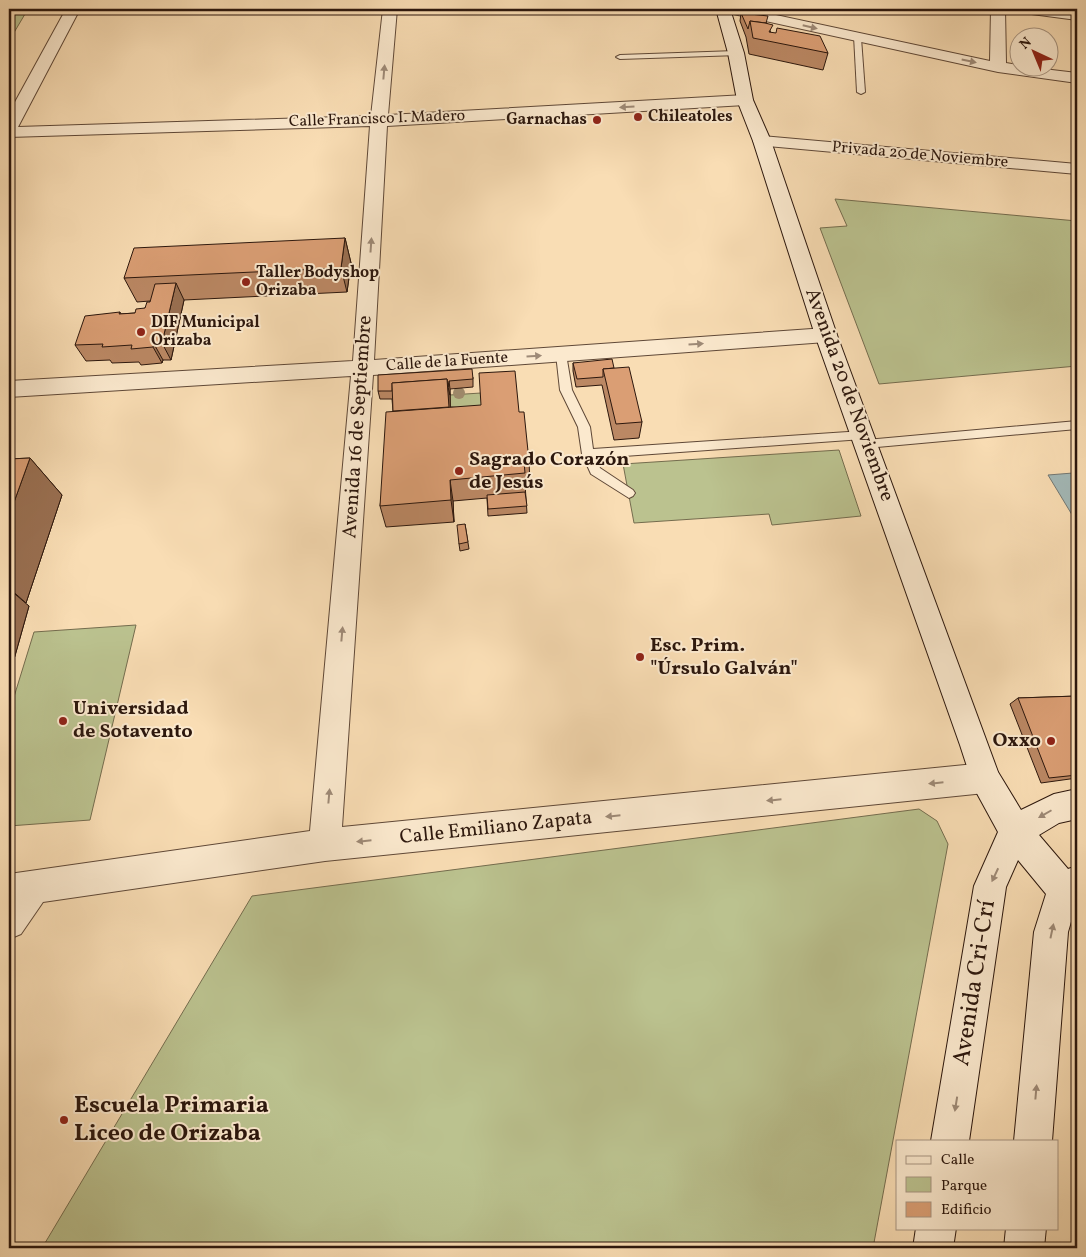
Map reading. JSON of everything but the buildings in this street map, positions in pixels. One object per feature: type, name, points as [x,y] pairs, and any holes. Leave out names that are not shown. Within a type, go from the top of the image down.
[{"type":"street","points":[[9,130],[73,9]]},
{"type":"street","name":"Avenida 16 de Septiembre","points":[[325,845],[363,368],[379,121],[390,9]]},
{"type":"street","name":"Avenida 20 de Noviembre","points":[[723,9],[736,53],[745,100],[762,141],[826,334],[975,745],[985,778]]},
{"type":"street","points":[[729,9],[998,67],[1077,78]]},
{"type":"street","points":[[998,9],[998,67]]},
{"type":"street","points":[[1024,9],[1077,16]]},
{"type":"street","name":"Calle Francisco I. Madero","points":[[9,130],[379,121],[745,100]]},
{"type":"street","name":"Privada 20 de Noviembre","points":[[762,141],[1077,169]]},
{"type":"street","name":"Calle de la Fuente","points":[[9,389],[363,368],[826,334]]},
{"type":"street","points":[[985,778],[1015,831],[1071,886],[1051,932],[1032,1140]]},
{"type":"street","name":"Calle Emiliano Zapata","points":[[21,890],[325,845],[985,778]]},
{"type":"street","points":[[1015,831],[1054,809],[1077,804]]},
{"type":"street","name":"Avenida Cri-Crí","points":[[950,1140],[990,886],[1015,831]]},
{"type":"street","points":[[9,922],[21,890]]},
{"type":"street","points":[[933,1248],[936,1230]]},
{"type":"street","points":[[1024,1248],[1026,1230]]},
{"type":"lane","points":[[857,38],[861,92]]},
{"type":"lane","points":[[620,57],[736,53]]},
{"type":"lane","points":[[561,354],[566,390],[584,427],[588,454],[595,471],[629,493]]},
{"type":"lane","points":[[588,454],[731,438],[865,439],[1077,425]]},
{"type":"green space","points":[[9,9],[28,9],[9,41]]},
{"type":"green space","points":[[835,199],[1077,221],[1077,366],[879,384],[820,228],[847,226]]},
{"type":"green space","points":[[481,393],[483,428],[451,430],[450,395]]},
{"type":"green space","points":[[839,450],[861,516],[772,525],[769,514],[634,523],[623,464]]},
{"type":"green space","points":[[136,625],[90,820],[9,826],[9,713],[34,632]]},
{"type":"green space","points":[[919,809],[937,821],[948,844],[873,1248],[42,1248],[252,896]]},
{"type":"shaded area","points":[[1073,473],[1077,479],[1077,523],[1048,475]]},
{"type":"place","name":"Chileatoles","points":[[638,117]]},
{"type":"place","name":"Garnachas","points":[[597,120]]},
{"type":"place","name":"Taller Bodyshop Orizaba","points":[[246,282]]},
{"type":"place","name":"DIF Municipal Orizaba","points":[[141,332]]},
{"type":"place","name":"Sagrado Corazón de Jesús","points":[[459,471]]},
{"type":"place","name":"Esc. Prim. \"Úrsulo Galván\"","points":[[640,657]]},
{"type":"place","name":"Universidad de Sotavento","points":[[63,721]]},
{"type":"place","name":"Oxxo","points":[[1051,741]]},
{"type":"place","name":"Escuela Primaria Liceo de Orizaba","points":[[64,1120]]}]
